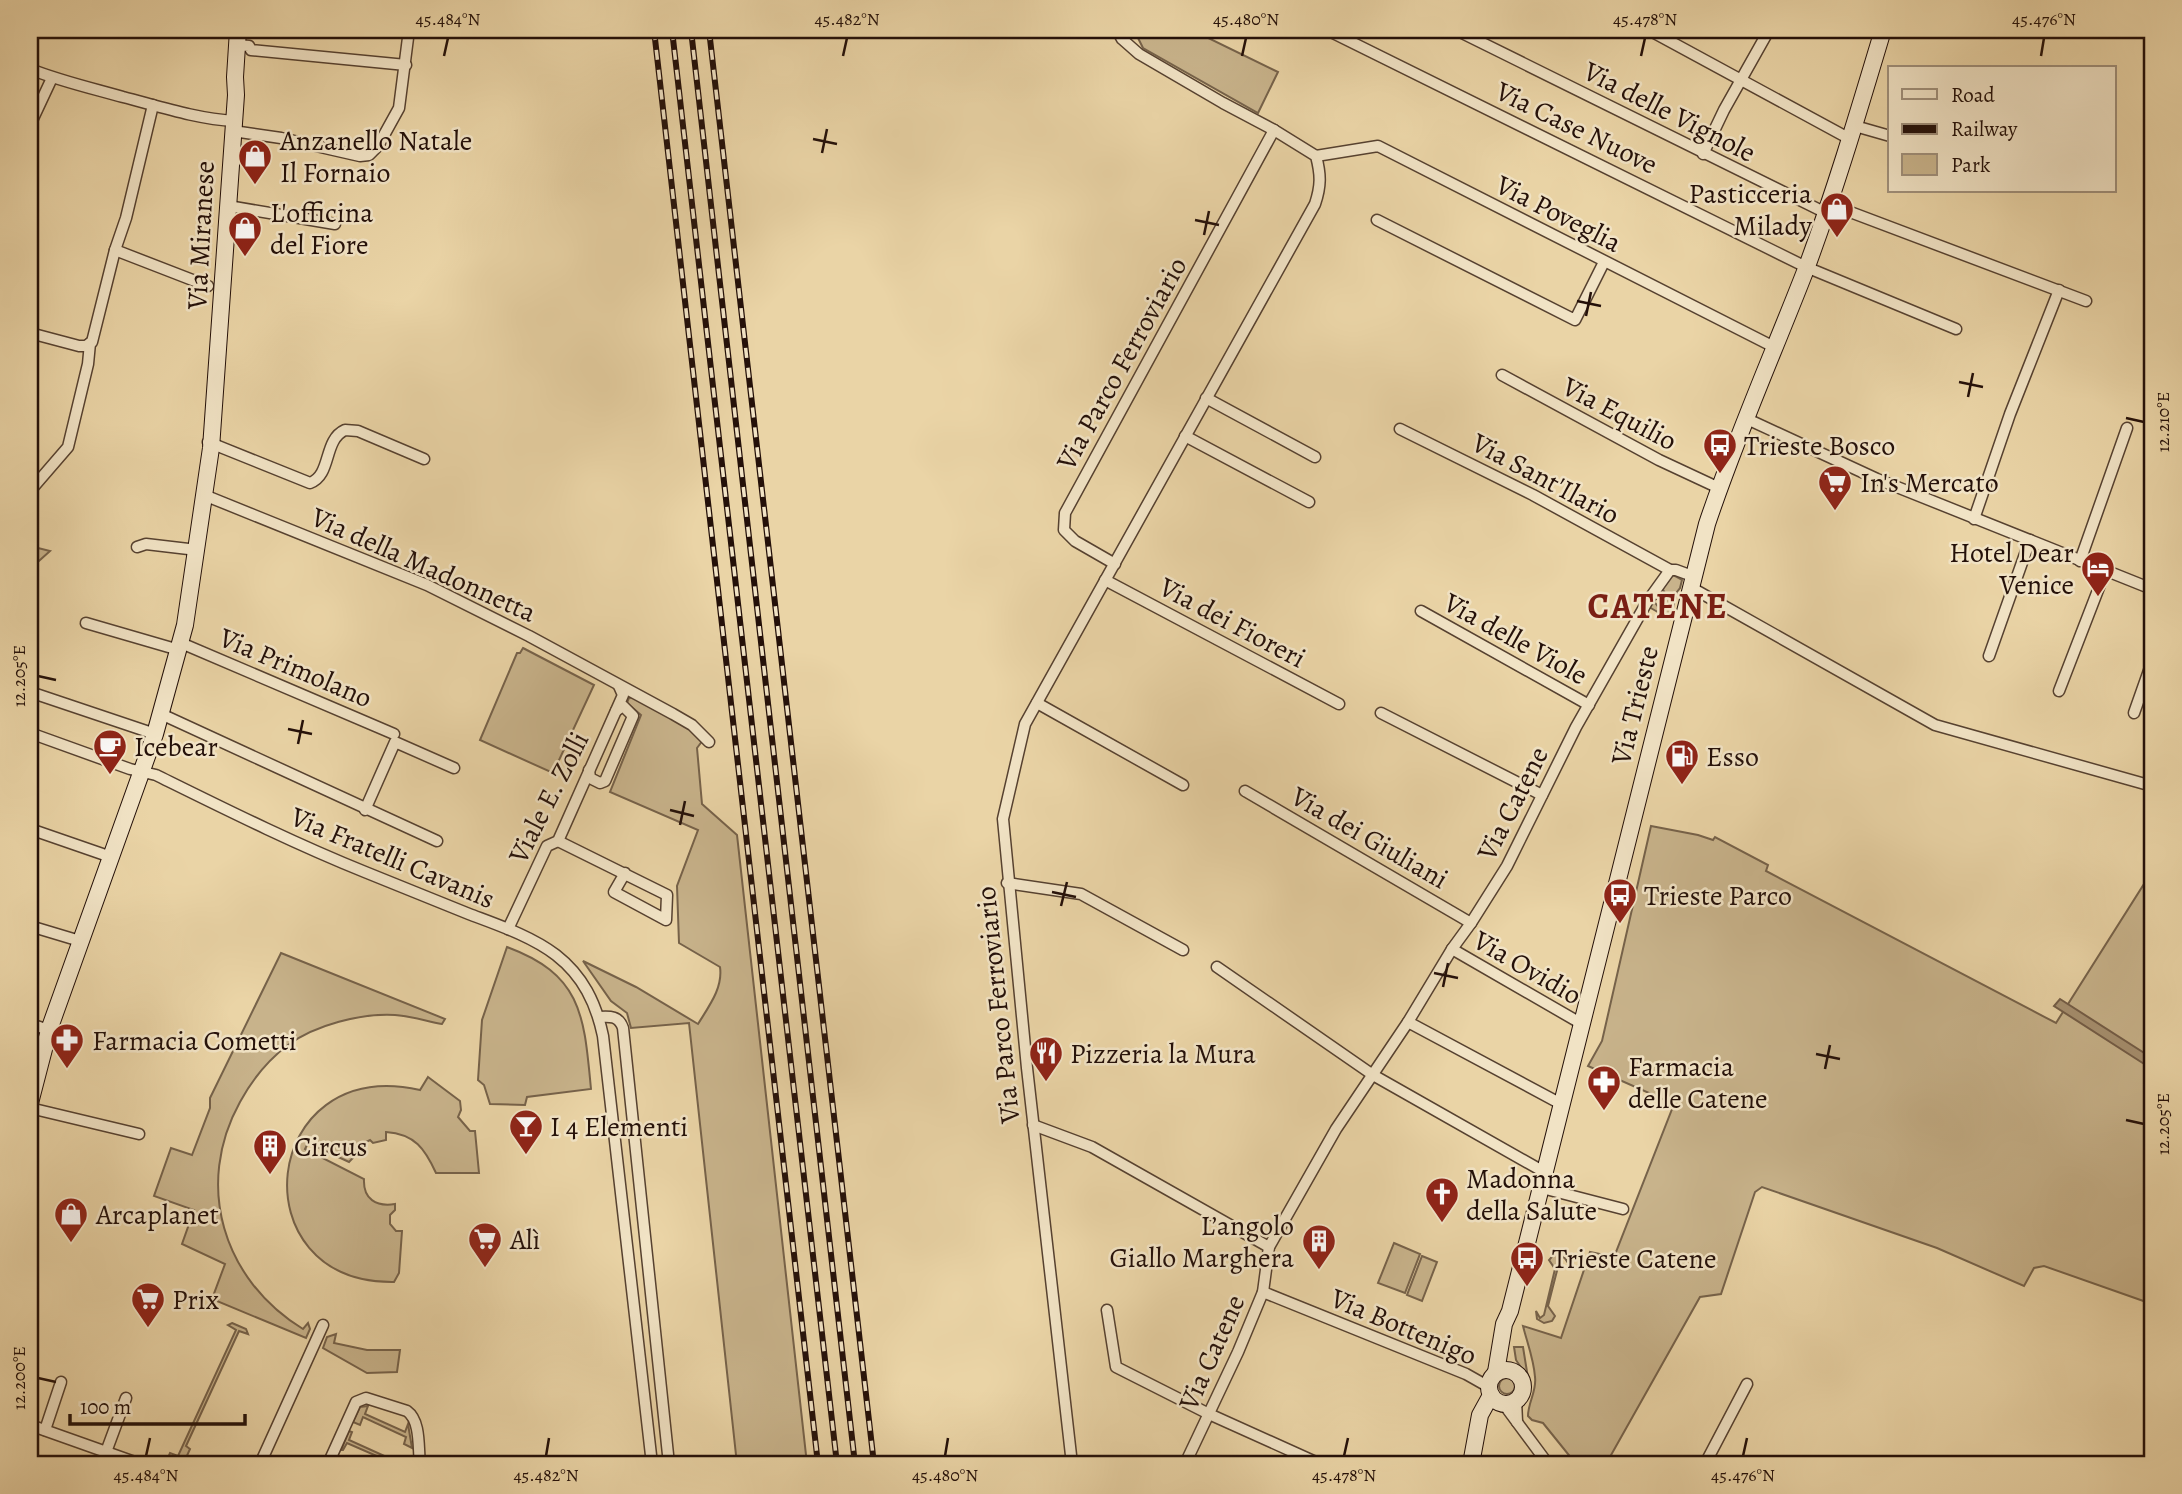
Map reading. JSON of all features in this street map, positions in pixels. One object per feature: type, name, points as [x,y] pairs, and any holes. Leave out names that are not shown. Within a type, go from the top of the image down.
[{"type":"street","points":[[30,69],[52,78],[153,105],[229,132],[281,138],[360,156],[369,155],[378,146],[398,110],[409,30]]},
{"type":"street","points":[[1117,30],[1122,39],[1139,54],[1316,156]]},
{"type":"street","name":"Via Case Nuove","points":[[1327,30],[1807,267],[1956,329]]},
{"type":"street","name":"Via delle Vignole","points":[[1456,30],[1703,154],[1827,208],[2086,300]]},
{"type":"street","points":[[1649,30],[1742,80],[1852,132],[1888,135]]},
{"type":"street","points":[[1703,154],[1724,110],[1769,30]]},
{"type":"street","name":"Via Trieste","points":[[1502,1391],[1513,1323],[1510,1311],[1707,524],[1745,418],[1807,267],[1883,30]]},
{"type":"street","points":[[237,37],[251,50],[406,65]]},
{"type":"street","name":"Via Miranese","points":[[208,442],[221,330],[219,257],[229,132],[229,94],[235,77],[237,37]]},
{"type":"street","points":[[30,125],[52,78]]},
{"type":"street","points":[[30,491],[68,447],[153,105]]},
{"type":"street","name":"Via Parco Ferroviario","points":[[1115,564],[1075,541],[1064,530],[1065,513],[1274,130]]},
{"type":"street","name":"Via Poveglia","points":[[1316,156],[1377,146],[1776,348]]},
{"type":"street","name":"Via Parco Ferroviario","points":[[1072,1464],[1007,883],[1003,819],[1025,724],[1315,204],[1321,176],[1316,156]]},
{"type":"street","points":[[222,205],[335,224]]},
{"type":"street","points":[[1377,220],[1574,320],[1604,261]]},
{"type":"street","points":[[115,250],[219,292],[218,319],[221,330]]},
{"type":"street","points":[[212,287],[218,286],[220,279],[219,257]]},
{"type":"street","name":"Via Miranese","points":[[30,1105],[49,1030],[155,734],[180,646],[197,551],[205,486],[213,358],[212,287]]},
{"type":"street","points":[[1974,519],[2010,414],[2059,290]]},
{"type":"street","points":[[30,333],[79,346],[93,339]]},
{"type":"street","name":"Via Equilio","points":[[1502,375],[1659,460],[1719,488]]},
{"type":"street","points":[[1206,398],[1315,457]]},
{"type":"street","points":[[1745,418],[1877,479],[2152,589]]},
{"type":"street","points":[[2080,561],[2127,428]]},
{"type":"street","name":"Via Sant'Ilario","points":[[1400,429],[1533,495],[1670,570]]},
{"type":"street","points":[[208,442],[310,483],[319,477],[335,436],[345,430],[358,431],[424,459]]},
{"type":"street","points":[[1185,436],[1309,502]]},
{"type":"street","name":"Via della Madonnetta","points":[[205,486],[427,585],[529,636],[689,723],[709,742]]},
{"type":"street","points":[[1989,656],[2030,540]]},
{"type":"street","points":[[137,547],[146,544],[197,551]]},
{"type":"street","points":[[1670,570],[1676,570],[1693,583],[1935,725],[2152,786]]},
{"type":"street","name":"Via Catene","points":[[1185,1464],[1263,1292],[1269,1247],[1336,1129],[1507,866],[1589,705],[1647,602],[1670,570]]},
{"type":"street","points":[[2059,691],[2105,572]]},
{"type":"street","name":"Via dei Fioreri","points":[[1105,580],[1339,704]]},
{"type":"street","name":"Via delle Viole","points":[[1421,611],[1589,705]]},
{"type":"street","points":[[86,623],[180,646]]},
{"type":"street","name":"Via Primolano","points":[[180,646],[394,734]]},
{"type":"street","points":[[2134,713],[2152,662]]},
{"type":"street","name":"Viale E. Zolli","points":[[508,929],[547,846],[558,841],[623,695],[619,686]]},
{"type":"street","points":[[30,692],[155,734]]},
{"type":"street","points":[[1037,703],[1183,785]]},
{"type":"street","points":[[589,770],[590,778],[600,783],[605,781],[633,716],[623,706],[616,711]]},
{"type":"street","points":[[1381,713],[1542,795]]},
{"type":"street","points":[[161,714],[437,842]]},
{"type":"street","name":"Via Fratelli Cavanis","points":[[30,733],[130,769],[156,775],[307,849],[508,929],[544,946],[566,963],[590,995],[603,1036],[652,1464]]},
{"type":"street","points":[[365,810],[395,741],[454,768]]},
{"type":"street","name":"Via dei Giuliani","points":[[1245,791],[1471,923]]},
{"type":"street","points":[[30,829],[111,857]]},
{"type":"street","points":[[558,841],[625,873],[667,895],[666,920],[614,892],[625,873]]},
{"type":"street","points":[[1007,883],[1081,894],[1183,950]]},
{"type":"street","points":[[30,926],[80,941]]},
{"type":"street","name":"Via Ovidio","points":[[1452,949],[1582,1024]]},
{"type":"street","points":[[1217,967],[1373,1075],[1544,1180],[1623,1209]]},
{"type":"street","name":"Via Fratelli Cavanis","points":[[599,1017],[611,1016],[620,1021],[623,1028],[669,1464]]},
{"type":"street","points":[[1408,1022],[1563,1105]]},
{"type":"street","points":[[30,1024],[49,1030]]},
{"type":"street","points":[[603,1036],[616,1036],[625,1048]]},
{"type":"street","points":[[30,1105],[139,1134]]},
{"type":"street","points":[[1033,1125],[1092,1147],[1269,1247]]},
{"type":"street","name":"Via Bottenigo","points":[[1263,1292],[1502,1391]]},
{"type":"street","points":[[1107,1310],[1116,1367],[1209,1414],[1320,1464]]},
{"type":"street","points":[[260,1464],[323,1325]]},
{"type":"street","points":[[45,1430],[61,1382]]},
{"type":"street","points":[[1705,1464],[1747,1384]]},
{"type":"street","points":[[1502,1391],[1517,1422],[1548,1464]]},
{"type":"street","points":[[1471,1464],[1477,1439],[1502,1391]]},
{"type":"street","points":[[106,1452],[126,1398]]},
{"type":"street","points":[[328,1464],[356,1402],[366,1398],[413,1415],[420,1464]]},
{"type":"street","points":[[30,1425],[140,1464]]},
{"type":"green space","points":[[1134,30],[1192,30],[1278,72],[1258,113],[1143,48]]},
{"type":"green space","points":[[30,546],[50,551],[30,569]]},
{"type":"green space","points":[[1673,575],[1682,580],[1670,619],[1649,607],[1653,600],[1659,608],[1666,595],[1661,586]]},
{"type":"green space","points":[[523,648],[594,685],[553,773],[480,740],[517,653]]},
{"type":"green space","points":[[634,697],[690,727],[703,740],[697,748],[702,804],[737,835],[807,1464],[737,1464],[689,1023],[631,1028],[627,1013],[611,1001],[583,961],[636,987],[698,1024],[714,997],[719,982],[720,967],[679,943],[677,886],[698,830],[610,792],[641,715],[627,703],[629,698]]},
{"type":"green space","points":[[1651,826],[1713,840],[1715,837],[1768,865],[1766,871],[2056,1023],[2144,884],[2152,877],[2152,1304],[2044,1266],[2034,1268],[2024,1286],[1937,1248],[1762,1187],[1755,1192],[1721,1294],[1700,1297],[1606,1464],[1576,1464],[1543,1423],[1528,1416],[1535,1377],[1523,1326],[1561,1338],[1590,1252],[1614,1257],[1674,1104],[1588,1066],[1602,1041]]},
{"type":"green space","points":[[507,947],[532,958],[565,985],[575,1002],[586,1040],[591,1089],[527,1097],[525,1105],[490,1104],[484,1085],[478,1080],[482,1020]]},
{"type":"green space","points":[[281,953],[445,1019],[442,1024],[401,1016],[368,1016],[325,1026],[299,1038],[274,1057],[255,1078],[240,1102],[226,1134],[219,1166],[219,1197],[224,1228],[236,1258],[253,1285],[275,1309],[303,1329],[308,1323],[310,1329],[306,1338],[212,1299],[225,1264],[182,1244],[194,1210],[154,1196],[171,1148],[192,1155],[210,1108],[210,1098]]},
{"type":"green space","points":[[428,1077],[460,1101],[461,1110],[458,1117],[470,1131],[475,1131],[479,1173],[436,1173],[418,1144],[396,1133],[386,1132],[386,1140],[373,1143],[370,1140],[364,1143],[349,1162],[308,1143],[305,1149],[364,1179],[366,1192],[372,1200],[382,1204],[395,1204],[395,1210],[390,1215],[390,1224],[396,1231],[402,1231],[399,1273],[394,1282],[343,1273],[309,1248],[291,1213],[288,1173],[300,1135],[326,1105],[366,1088],[420,1090]]},
{"type":"green space","points":[[1394,1243],[1420,1254],[1405,1293],[1378,1283]]},
{"type":"green space","points":[[1556,1252],[1564,1253],[1568,1263],[1564,1257],[1560,1259],[1548,1306],[1555,1316],[1552,1321],[1544,1323],[1537,1319],[1536,1311],[1540,1318],[1544,1315],[1555,1269],[1549,1260]]},
{"type":"green space","points":[[1422,1256],[1437,1262],[1422,1301],[1407,1295]]},
{"type":"green space","points":[[232,1323],[246,1329],[248,1334],[239,1331],[186,1446],[190,1449],[185,1460],[188,1464],[176,1464],[167,1460],[170,1453],[178,1456],[236,1330],[228,1325]]},
{"type":"green space","points":[[336,1334],[334,1343],[367,1350],[400,1350],[397,1372],[367,1373],[323,1348],[327,1337]]},
{"type":"green space","points":[[1514,1347],[1523,1347],[1528,1378],[1516,1360]]},
{"type":"green space","points":[[1507,1378],[1515,1386],[1507,1394],[1499,1386]]},
{"type":"green space","points":[[368,1406],[365,1414],[405,1432],[408,1424],[412,1448],[404,1444],[406,1437],[363,1417],[360,1425],[353,1422],[360,1407]]},
{"type":"green space","points":[[349,1431],[352,1432],[349,1440],[402,1464],[395,1464],[347,1443],[341,1450]]},
{"type":"shaded area","points":[[2060,999],[2152,1058],[2152,1069],[2054,1006]]},
{"type":"railway","points":[[654,30],[818,1464]]},
{"type":"railway","points":[[672,30],[837,1464]]},
{"type":"railway","points":[[691,30],[855,1464]]},
{"type":"railway","points":[[709,30],[874,1464]]},
{"type":"place","name":"Anzanello Natale Il Fornaio","points":[[255,186]]},
{"type":"place","name":"Pasticceria Milady","points":[[1837,239]]},
{"type":"place","name":"L'officina del Fiore","points":[[245,258]]},
{"type":"place","name":"Trieste Bosco","points":[[1720,475]]},
{"type":"place","name":"In's Mercato","points":[[1835,512]]},
{"type":"place","name":"Hotel Dear Venice","points":[[2098,598]]},
{"type":"place","name":"Icebear","points":[[110,776]]},
{"type":"place","name":"Esso","points":[[1682,786]]},
{"type":"place","name":"Trieste Parco","points":[[1620,925]]},
{"type":"place","name":"Farmacia Cometti","points":[[67,1070]]},
{"type":"place","name":"Pizzeria la Mura","points":[[1046,1083]]},
{"type":"place","name":"Farmacia delle Catene","points":[[1604,1112]]},
{"type":"place","name":"I 4 Elementi","points":[[526,1156]]},
{"type":"place","name":"Circus","points":[[270,1176]]},
{"type":"place","name":"Madonna della Salute","points":[[1442,1224]]},
{"type":"place","name":"Arcaplanet","points":[[71,1244]]},
{"type":"place","name":"Alì","points":[[485,1269]]},
{"type":"place","name":"L’angolo Giallo Marghera","points":[[1319,1271]]},
{"type":"place","name":"Trieste Catene","points":[[1527,1288]]},
{"type":"place","name":"Prix","points":[[148,1329]]},
{"type":"district","name":"CATENE","points":[[1658,606]]}]
